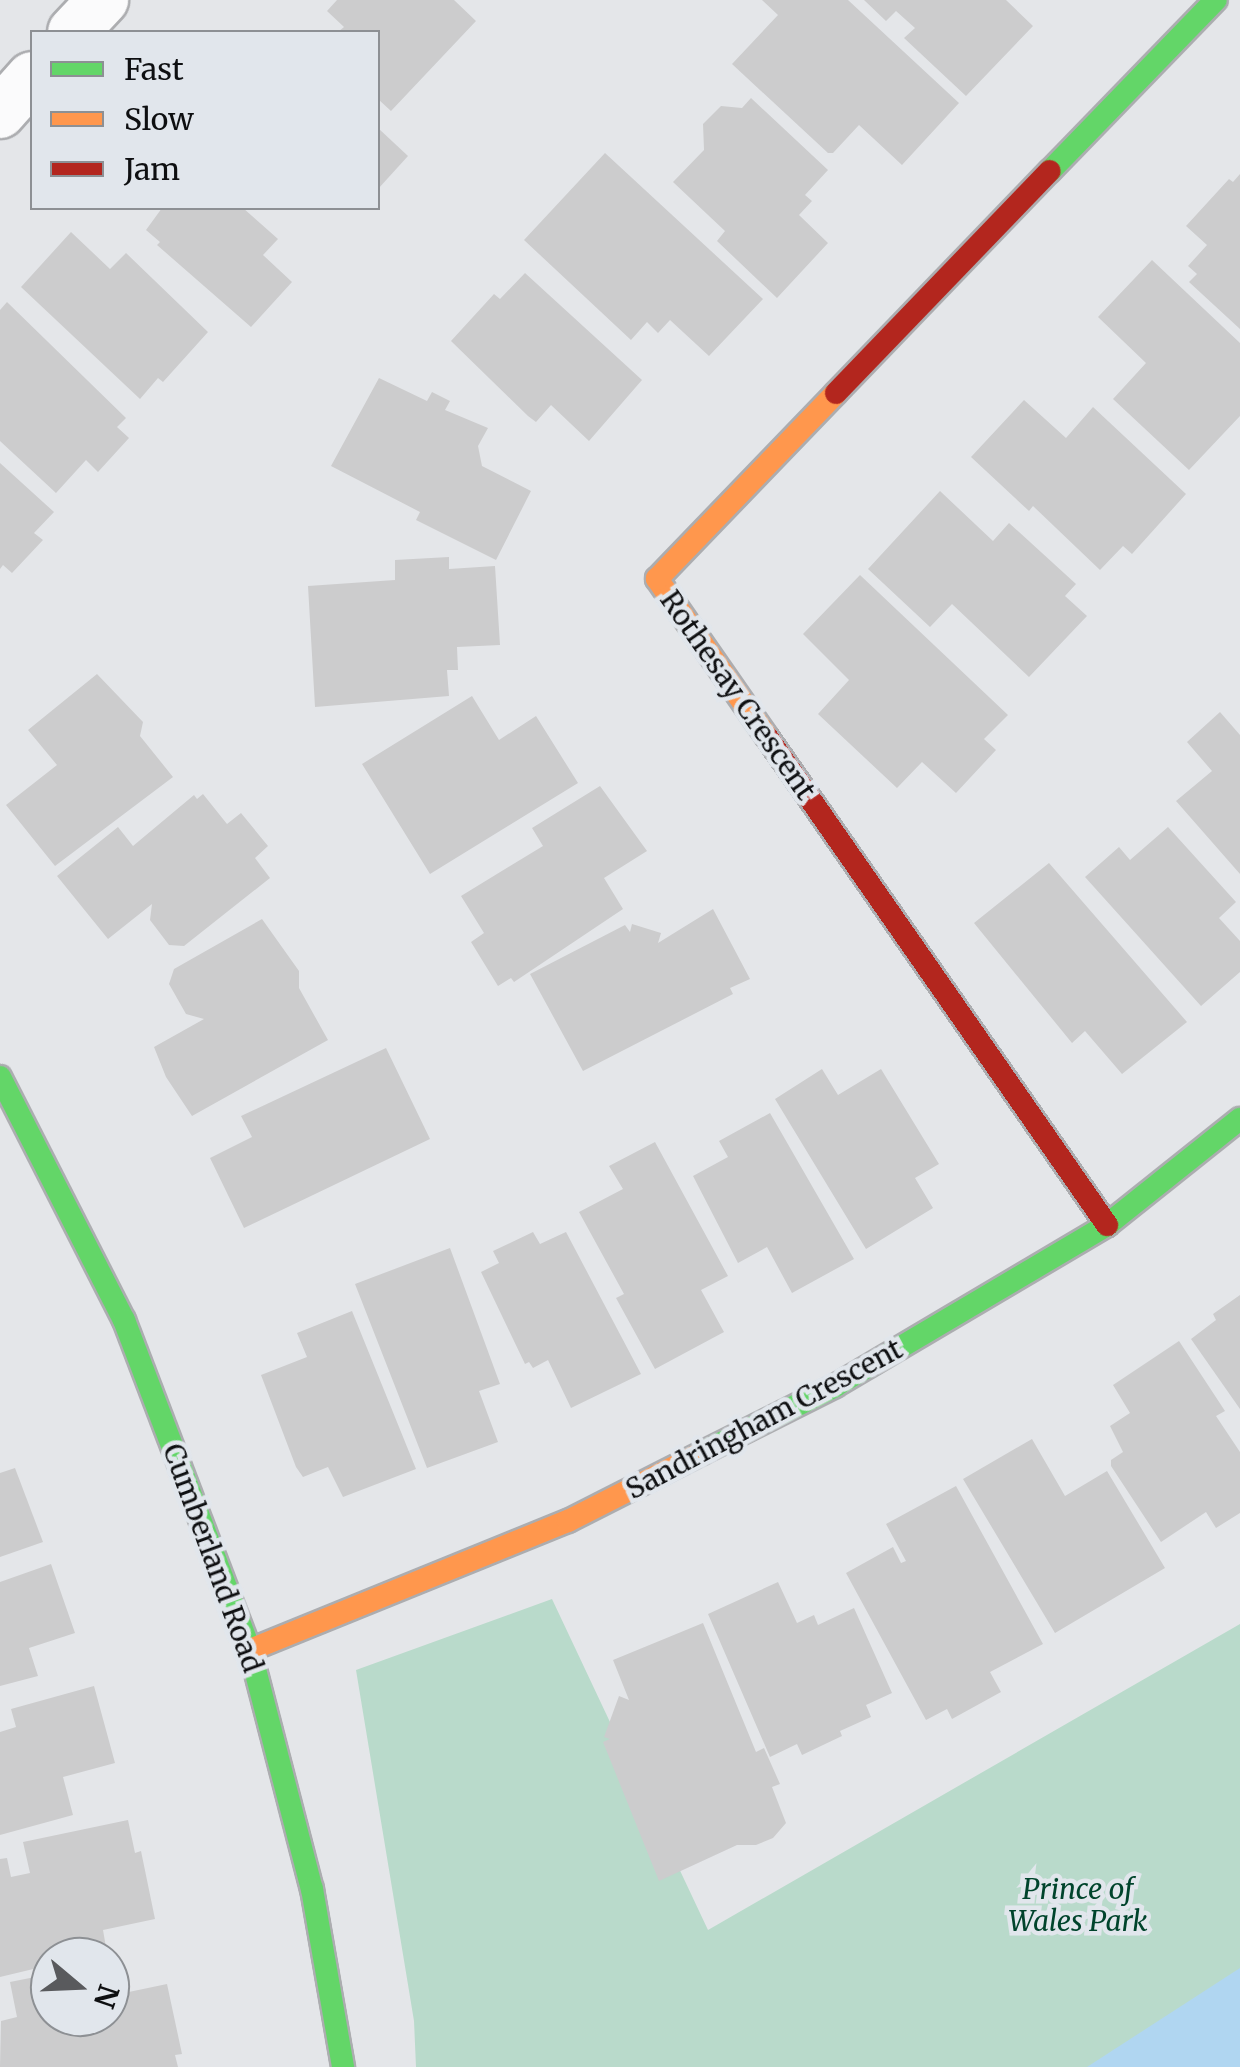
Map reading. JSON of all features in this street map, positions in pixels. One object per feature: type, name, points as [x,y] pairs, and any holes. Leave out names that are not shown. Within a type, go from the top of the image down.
[{"type":"street","points":[[76,30],[103,0]]},
{"type":"street","name":"Rothesay Crescent","points":[[1107,1225],[657,579],[1216,0]]},
{"type":"street","points":[[0,113],[30,80]]},
{"type":"street","name":"Cumberland Road","points":[[0,1076],[124,1320],[250,1650],[312,1889],[343,2067]]},
{"type":"street","name":"Sandringham Crescent","points":[[250,1650],[568,1521],[835,1386],[1107,1225],[1240,1119]]},
{"type":"green space","name":"Prince of Wales Park","points":[[552,1599],[708,1930],[1240,1624],[1240,2067],[416,2067],[414,2021],[356,1670]]},
{"type":"water","points":[[1240,1968],[1240,2067],[1087,2067]]},
{"type":"building","points":[[337,0],[454,0],[476,21],[391,111],[380,101],[380,30],[340,30],[344,27],[327,11]]},
{"type":"building","points":[[762,0],[848,0],[959,103],[902,165],[859,125],[833,153],[828,153],[732,64],[778,15]]},
{"type":"building","points":[[864,0],[1006,0],[1033,26],[966,96],[904,38],[915,28],[896,11],[886,21]]},
{"type":"building","points":[[751,98],[828,170],[805,195],[812,201],[799,215],[828,243],[777,298],[717,241],[725,231],[673,182],[704,150],[703,124],[721,106],[742,108]]},
{"type":"building","points":[[380,130],[408,156],[380,187]]},
{"type":"building","points":[[605,153],[763,299],[709,356],[670,320],[658,333],[647,322],[631,340],[524,240]]},
{"type":"building","points":[[1240,174],[1240,329],[1189,282],[1197,274],[1188,266],[1207,245],[1186,226],[1229,179],[1233,182]]},
{"type":"building","points":[[161,210],[245,210],[278,239],[263,255],[292,282],[251,327],[157,245],[160,242],[146,230]]},
{"type":"building","points":[[71,232],[110,269],[126,253],[208,332],[163,382],[158,378],[140,399],[21,287]]},
{"type":"building","points":[[1152,260],[1240,343],[1240,416],[1189,470],[1113,399],[1146,363],[1098,317]]},
{"type":"building","points":[[525,273],[642,380],[589,441],[551,405],[536,422],[451,341],[494,294],[500,299]]},
{"type":"building","points":[[7,302],[126,418],[117,427],[129,438],[98,472],[86,460],[56,493],[0,441],[0,310]]},
{"type":"building","points":[[379,378],[427,401],[432,392],[450,401],[445,410],[488,428],[478,446],[482,466],[531,491],[496,560],[416,520],[420,512],[331,466]]},
{"type":"building","points":[[1024,400],[1066,438],[1093,407],[1186,494],[1132,554],[1123,546],[1100,570],[1033,506],[1029,511],[971,457]]},
{"type":"building","points":[[0,463],[54,512],[34,533],[43,540],[12,573],[3,565],[0,569]]},
{"type":"building","points":[[940,491],[993,541],[1009,523],[1076,584],[1065,596],[1087,616],[1029,677],[952,604],[930,627],[868,569]]},
{"type":"building","points":[[449,557],[449,569],[495,566],[500,645],[457,647],[458,670],[447,670],[449,696],[315,707],[308,586],[395,580],[395,560]]},
{"type":"building","points":[[860,575],[1008,715],[984,739],[996,750],[956,793],[922,762],[897,788],[818,714],[849,680],[803,634]]},
{"type":"building","points":[[97,674],[143,722],[140,736],[173,777],[55,866],[6,805],[57,765],[28,730]]},
{"type":"building","points":[[472,696],[499,740],[536,716],[578,783],[430,874],[362,764]]},
{"type":"building","points":[[1220,712],[1240,735],[1240,874],[1176,801],[1212,771],[1187,742]]},
{"type":"building","points":[[600,786],[647,851],[604,878],[623,909],[514,982],[511,978],[498,986],[471,942],[484,933],[461,896],[543,846],[532,828]]},
{"type":"building","points":[[203,794],[227,824],[241,813],[268,846],[255,858],[270,878],[184,946],[169,945],[150,920],[152,904],[108,939],[57,876],[118,827],[133,846],[194,795],[197,799]]},
{"type":"building","points":[[1168,827],[1236,902],[1219,918],[1240,941],[1240,972],[1201,1006],[1085,877],[1119,847],[1130,860]]},
{"type":"building","points":[[1049,863],[1187,1022],[1122,1074],[1085,1031],[1072,1043],[974,923]]},
{"type":"building","points":[[713,909],[750,979],[730,988],[733,994],[583,1071],[530,974],[625,925],[630,932],[632,924],[661,933],[658,943]]},
{"type":"building","points":[[262,919],[299,971],[299,988],[328,1040],[192,1116],[166,1077],[154,1047],[204,1019],[186,1014],[169,984],[174,969]]},
{"type":"building","points":[[386,1048],[430,1139],[244,1228],[210,1158],[252,1137],[241,1116]]},
{"type":"building","points":[[822,1069],[838,1095],[881,1069],[939,1164],[915,1178],[933,1208],[866,1249],[775,1099]]},
{"type":"building","points":[[770,1113],[854,1259],[792,1293],[767,1247],[738,1263],[693,1176],[728,1157],[719,1141]]},
{"type":"building","points":[[655,1142],[728,1276],[701,1290],[724,1332],[655,1369],[616,1298],[624,1294],[579,1212],[623,1189],[609,1166]]},
{"type":"building","points":[[533,1232],[540,1244],[566,1232],[641,1374],[571,1408],[548,1360],[533,1368],[529,1362],[525,1364],[481,1272],[499,1263],[493,1251]]},
{"type":"building","points":[[450,1248],[500,1384],[479,1391],[498,1442],[427,1468],[355,1284]]},
{"type":"building","points":[[1240,1295],[1240,1409],[1191,1339],[1216,1320],[1213,1314]]},
{"type":"building","points":[[352,1311],[416,1469],[343,1497],[328,1467],[303,1477],[296,1467],[261,1375],[307,1357],[297,1333]]},
{"type":"building","points":[[1179,1341],[1225,1411],[1216,1416],[1240,1452],[1240,1513],[1216,1528],[1206,1512],[1161,1542],[1111,1466],[1111,1460],[1123,1452],[1110,1426],[1130,1413],[1113,1385]]},
{"type":"building","points":[[1032,1439],[1065,1496],[1107,1471],[1165,1568],[1055,1633],[963,1479]]},
{"type":"building","points":[[15,1468],[43,1542],[0,1557],[0,1473]]},
{"type":"building","points":[[956,1486],[1043,1644],[990,1672],[1001,1692],[952,1719],[947,1709],[926,1720],[846,1573],[893,1547],[901,1563],[906,1561],[886,1524]]},
{"type":"building","points":[[51,1564],[75,1633],[29,1648],[38,1676],[0,1686],[0,1582]]},
{"type":"building","points":[[778,1582],[797,1623],[814,1615],[818,1625],[854,1608],[892,1693],[866,1705],[871,1717],[840,1731],[842,1736],[802,1755],[797,1744],[770,1757],[708,1614]]},
{"type":"building","points":[[703,1623],[756,1752],[764,1748],[780,1784],[772,1787],[786,1823],[773,1838],[756,1845],[737,1845],[659,1881],[603,1742],[610,1739],[604,1737],[619,1696],[629,1700],[613,1660]]},
{"type":"building","points":[[94,1686],[115,1763],[63,1777],[73,1815],[0,1835],[0,1732],[16,1727],[11,1709]]},
{"type":"building","points":[[128,1820],[135,1853],[141,1851],[155,1919],[103,1930],[104,1937],[30,1937],[30,1970],[0,1977],[0,1859],[7,1858],[11,1877],[30,1873],[23,1842]]},
{"type":"building","points":[[30,1978],[30,2037],[130,2037],[130,1992],[167,1984],[182,2054],[175,2055],[178,2067],[0,2067],[1,2021],[17,2017],[10,1982]]},
{"type":"traffic: fast","points":[[1050,171],[1216,0]]},
{"type":"traffic: fast","points":[[0,1077],[124,1320],[250,1650],[312,1889],[343,2067]]},
{"type":"traffic: fast","points":[[702,1453],[835,1386],[1107,1225],[1240,1119]]},
{"type":"traffic: slow","points":[[767,737],[657,579],[836,393]]},
{"type":"traffic: slow","points":[[250,1650],[568,1521],[702,1453]]},
{"type":"traffic: jam","points":[[836,393],[1050,171]]},
{"type":"traffic: jam","points":[[767,737],[1107,1225]]}]
